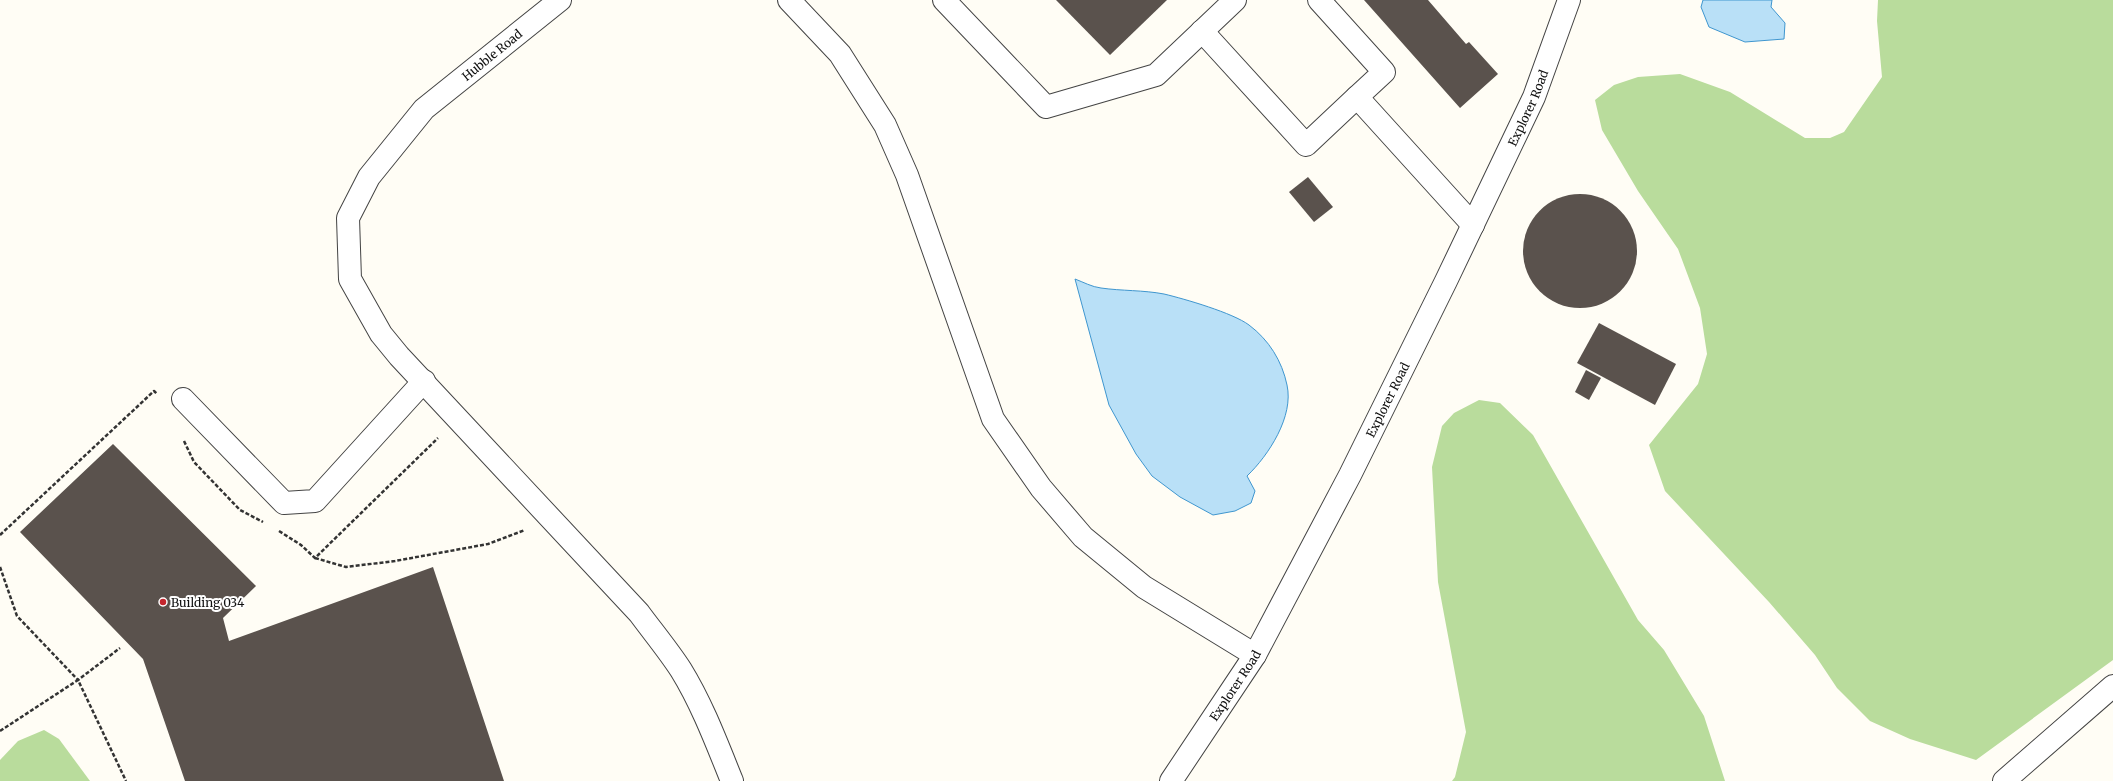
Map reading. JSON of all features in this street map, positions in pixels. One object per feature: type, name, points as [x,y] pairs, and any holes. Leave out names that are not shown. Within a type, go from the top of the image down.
[{"type":"street","name":"Hubble Road","points":[[560,0],[424,109],[369,177],[348,218],[350,279],[381,334],[399,356],[424,381],[646,623],[681,670],[709,725],[732,781]]},
{"type":"street","points":[[789,0],[840,54],[885,125],[907,175],[993,419],[1041,488],[1083,537],[1144,587],[1255,655]]},
{"type":"street","points":[[944,0],[1046,106],[1156,75],[1235,0]]},
{"type":"street","points":[[1202,32],[1306,145],[1384,72],[1319,0]]},
{"type":"street","name":"Explorer Road","points":[[1171,781],[1255,655],[1353,468],[1473,225],[1534,96],[1569,0]]},
{"type":"street","points":[[1357,97],[1473,225]]},
{"type":"street","points":[[183,399],[284,502],[315,501],[424,381]]},
{"type":"street","points":[[2004,781],[2113,686]]},
{"type":"path","points":[[315,558],[346,567],[395,561],[488,544],[528,529]]},
{"type":"path","points":[[0,567],[17,616],[78,680],[126,781]]},
{"type":"path","points":[[0,731],[78,680],[120,648]]},
{"type":"green space","points":[[1878,0],[2113,0],[2113,660],[1976,760],[1910,739],[1870,721],[1837,688],[1815,655],[1769,602],[1665,491],[1649,445],[1698,384],[1707,354],[1700,308],[1678,249],[1638,191],[1602,130],[1595,100],[1614,85],[1638,77],[1680,74],[1730,92],[1805,138],[1830,138],[1844,132],[1882,77],[1877,21]]},
{"type":"green space","points":[[1479,400],[1500,403],[1533,435],[1638,620],[1664,650],[1704,716],[1725,781],[1452,781],[1455,777],[1466,732],[1438,582],[1432,467],[1442,426],[1454,413]]},
{"type":"green space","points":[[44,730],[59,739],[90,781],[0,781],[0,760],[18,741]]},
{"type":"water","points":[[1703,0],[1772,0],[1771,7],[1785,23],[1784,39],[1745,42],[1709,27],[1701,7]]},
{"type":"water","points":[[1075,279],[1091,286],[1164,294],[1184,299],[1242,320],[1263,337],[1274,352],[1282,368],[1287,385],[1288,397],[1287,409],[1278,434],[1264,457],[1247,476],[1255,491],[1251,503],[1235,511],[1213,515],[1180,497],[1152,476],[1136,454],[1109,405]]},
{"type":"building","points":[[1056,0],[1167,0],[1110,55]]},
{"type":"building","points":[[1364,0],[1428,0],[1466,44],[1469,42],[1498,74],[1460,108]]},
{"type":"building","points":[[1308,177],[1333,207],[1314,222],[1289,192]]},
{"type":"building","points":[[1580,194],[1602,198],[1620,211],[1633,229],[1637,251],[1633,273],[1620,291],[1602,304],[1580,308],[1558,304],[1540,291],[1527,273],[1523,251],[1527,229],[1540,211],[1558,198]]},
{"type":"building","points":[[1599,323],[1676,364],[1655,405],[1577,363]]},
{"type":"building","points":[[1586,370],[1601,378],[1589,400],[1575,392]]},
{"type":"building","name":"Building 034","points":[[113,444],[256,586],[223,618],[229,641],[433,567],[504,781],[185,781],[143,659],[20,532]]},
{"type":"place","name":"Building 034","points":[[163,602]]}]
